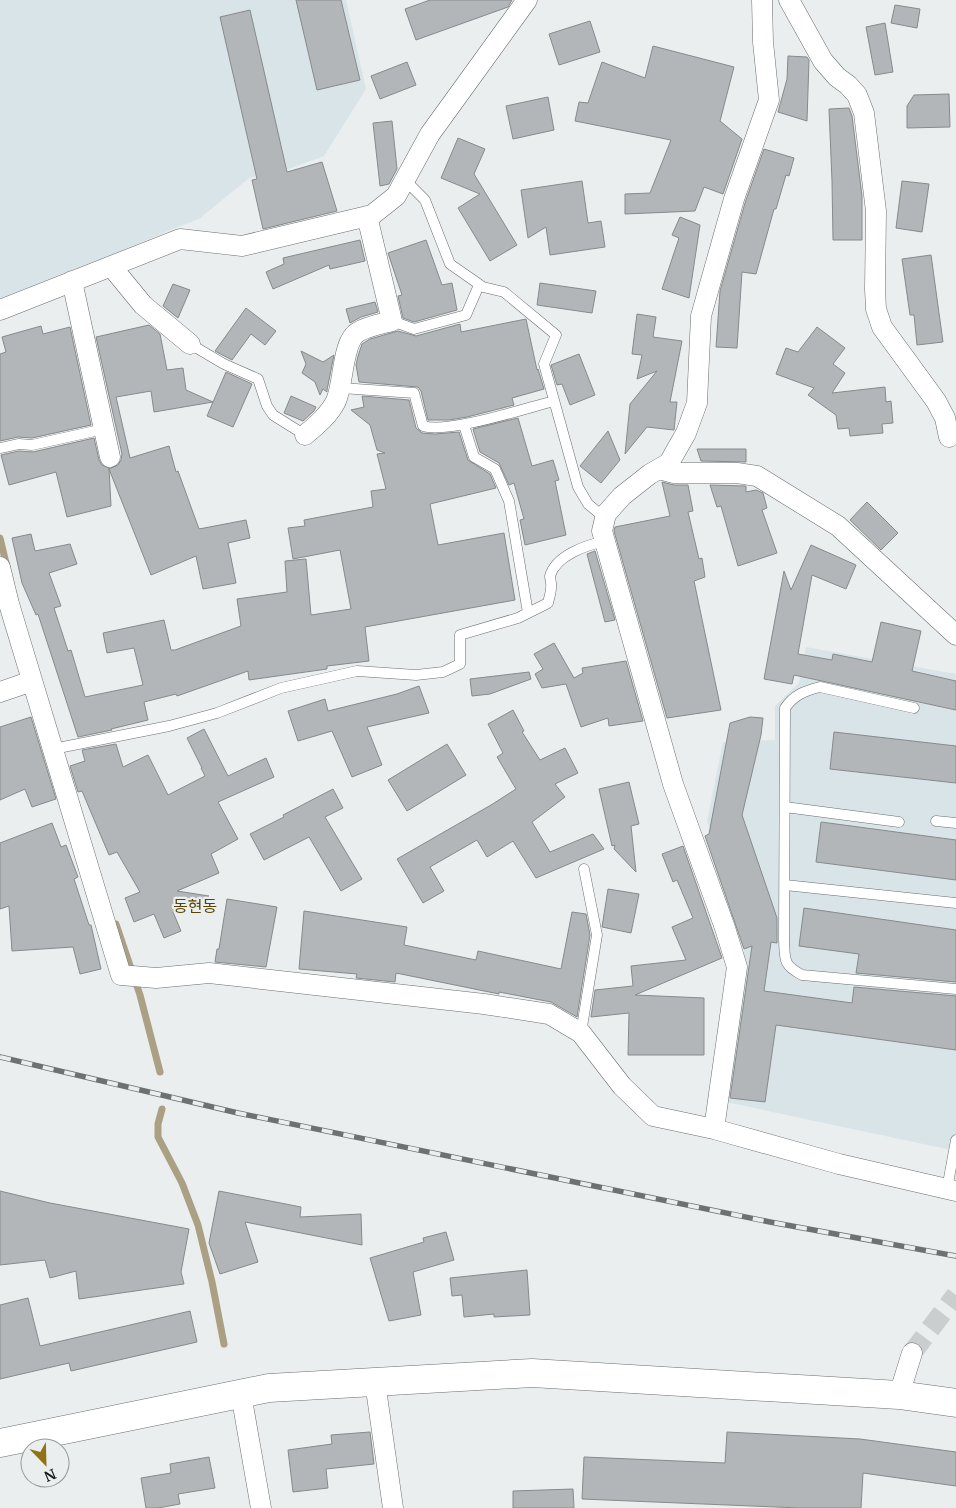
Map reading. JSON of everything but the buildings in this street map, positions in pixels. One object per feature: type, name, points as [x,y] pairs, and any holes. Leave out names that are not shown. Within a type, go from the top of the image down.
[{"type":"main road","points":[[0,1443],[269,1388],[532,1373],[899,1395],[956,1403]]},
{"type":"street","points":[[0,310],[180,239],[242,246],[372,214],[396,196],[430,134],[527,0]]},
{"type":"street","points":[[714,1130],[736,967],[725,928],[673,784],[602,531],[606,514],[622,496],[650,474],[669,463],[686,434],[697,403],[701,316],[734,199],[769,100],[763,42],[762,0]]},
{"type":"street","points":[[789,0],[823,61],[837,78],[848,85],[857,95],[864,113],[876,211],[876,309],[882,327],[936,401],[944,418],[949,438]]},
{"type":"street","points":[[305,435],[322,421],[334,403],[341,388],[347,349],[351,338],[358,332],[392,321],[367,216]]},
{"type":"street","points":[[111,266],[143,304],[190,344]]},
{"type":"street","points":[[72,281],[110,457]]},
{"type":"street","points":[[659,469],[674,473],[738,473],[757,476],[838,526],[956,636]]},
{"type":"street","points":[[0,567],[32,681],[58,748],[121,975],[156,978],[209,973],[484,1004],[549,1014],[581,1033],[622,1086],[653,1116],[714,1130],[839,1164],[952,1190]]},
{"type":"street","points":[[0,692],[32,681]]},
{"type":"street","points":[[899,1395],[912,1354]]},
{"type":"street","points":[[374,1382],[393,1508]]},
{"type":"street","points":[[241,1394],[261,1508]]},
{"type":"lane","points":[[405,180],[425,200],[450,264],[479,285],[504,292],[556,335],[544,364],[578,487],[588,504],[605,518]]},
{"type":"lane","points":[[392,321],[414,329],[466,315],[479,285]]},
{"type":"lane","points":[[190,344],[224,364],[258,380],[267,406],[273,415],[305,435]]},
{"type":"lane","points":[[341,388],[414,393],[424,426],[430,428],[464,425],[554,401]]},
{"type":"lane","points":[[464,425],[474,458],[495,469],[509,501],[528,613]]},
{"type":"lane","points":[[0,448],[19,444],[32,445],[104,428]]},
{"type":"lane","points":[[58,748],[169,726],[217,713],[281,688],[357,671],[416,675],[443,672],[460,664],[460,635],[518,618],[548,603],[551,588],[550,576],[558,564],[573,551],[605,541]]},
{"type":"lane","points":[[914,708],[820,687],[804,690],[791,699],[785,708],[785,958],[790,969],[802,975],[956,989]]},
{"type":"lane","points":[[785,808],[899,822]]},
{"type":"lane","points":[[936,821],[956,823]]},
{"type":"lane","points":[[581,1033],[597,935],[584,869]]},
{"type":"lane","points":[[785,885],[956,904]]},
{"type":"lane","points":[[952,1190],[956,1140]]},
{"type":"shaded area","points":[[0,0],[346,0],[366,89],[324,156],[286,170],[249,178],[199,219],[0,303]]},
{"type":"shaded area","points":[[806,647],[956,674],[956,1151],[726,1102],[746,936],[707,821],[723,742],[775,740],[775,706],[799,683]]},
{"type":"waterway","points":[[0,538],[7,567]]},
{"type":"waterway","points":[[116,924],[140,995],[160,1072]]},
{"type":"waterway","points":[[162,1109],[158,1124],[158,1137],[182,1183],[198,1225],[212,1282],[224,1344]]},
{"type":"tunnel","points":[[912,1353],[956,1295]]},
{"type":"railway","points":[[0,1057],[238,1113],[770,1222],[956,1256]]},
{"type":"district","name":"동현동","points":[[195,906]]}]
